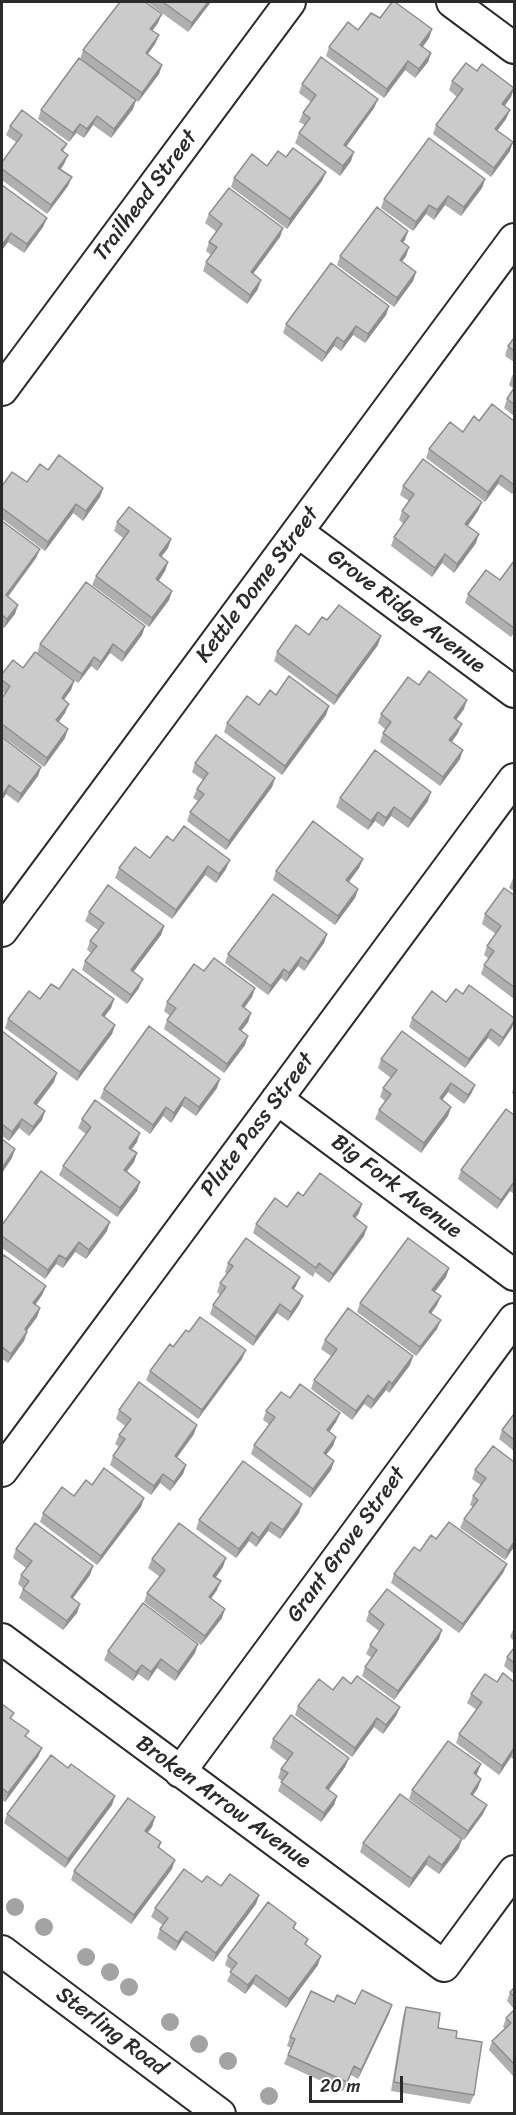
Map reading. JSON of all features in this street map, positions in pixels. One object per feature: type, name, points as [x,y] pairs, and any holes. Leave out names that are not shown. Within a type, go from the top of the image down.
[{"type":"street","name":"Trailhead Street","points":[[6,374],[290,2]]},
{"type":"street","points":[[452,2],[514,48]]},
{"type":"street","name":"Kettle Dome Street","points":[[2,931],[514,239]]},
{"type":"street","name":"Grove Ridge Avenue","points":[[298,532],[514,692]]},
{"type":"street","name":"Plute Pass Street","points":[[2,1471],[514,779]]},
{"type":"street","name":"Big Fork Avenue","points":[[277,1099],[514,1275]]},
{"type":"street","name":"Grant Grove Street","points":[[180,1772],[514,1319]]},
{"type":"street","name":"Broken Arrow Avenue","points":[[2,1639],[444,1966],[514,1871]]},
{"type":"street","name":"Sterling Road","points":[[2,1951],[220,2114]]},
{"type":"building","points":[[120,2],[145,2],[162,14],[150,29],[159,35],[146,53],[162,65],[142,93],[83,50]]},
{"type":"building","points":[[163,2],[208,2],[192,23]]},
{"type":"building","points":[[392,2],[432,29],[420,45],[431,53],[419,69],[408,61],[387,89],[329,47],[348,22],[358,30],[371,13],[380,18]]},
{"type":"building","points":[[321,57],[378,99],[344,145],[354,152],[343,166],[299,133],[310,118],[303,113],[316,95],[302,84]]},
{"type":"building","points":[[79,58],[136,100],[114,129],[97,116],[87,129],[80,124],[73,133],[41,110]]},
{"type":"building","points":[[466,63],[477,71],[482,64],[514,88],[502,104],[510,110],[495,129],[513,142],[494,168],[436,125],[463,89],[452,81]]},
{"type":"building","points":[[22,110],[67,144],[61,150],[68,155],[58,168],[72,177],[51,205],[2,169],[2,162],[22,135],[10,126]]},
{"type":"building","points":[[429,138],[485,179],[464,207],[448,196],[437,210],[429,205],[416,222],[384,199]]},
{"type":"building","points":[[293,148],[326,172],[290,219],[234,178],[252,154],[267,166],[278,151],[286,157]]},
{"type":"building","points":[[2,185],[47,218],[27,244],[11,233],[2,245]]},
{"type":"building","points":[[229,188],[283,228],[251,272],[261,280],[250,295],[206,262],[217,247],[209,242],[222,224],[209,214]]},
{"type":"building","points":[[377,207],[408,231],[401,241],[409,247],[400,260],[416,272],[397,298],[340,256]]},
{"type":"building","points":[[331,263],[389,306],[368,334],[356,326],[344,342],[337,337],[326,353],[286,324]]},
{"type":"building","points":[[514,338],[514,351],[508,346]]},
{"type":"building","points":[[514,388],[514,404],[507,399]]},
{"type":"building","points":[[492,404],[514,421],[514,485],[501,475],[488,492],[429,449],[450,422],[463,432],[474,416],[479,421]]},
{"type":"building","points":[[59,455],[103,488],[86,511],[76,504],[48,542],[2,508],[2,486],[12,472],[27,482],[40,464],[48,470]]},
{"type":"building","points":[[423,459],[482,502],[465,524],[479,534],[457,564],[445,554],[435,568],[394,537],[409,516],[402,511],[414,494],[403,486]]},
{"type":"building","points":[[129,507],[171,539],[159,555],[168,562],[156,579],[172,591],[152,618],[96,576],[129,531],[117,522]]},
{"type":"building","points":[[2,521],[40,549],[6,595],[18,605],[7,619],[2,615]]},
{"type":"building","points":[[514,561],[514,628],[468,594],[486,570],[500,580]]},
{"type":"building","points":[[86,582],[145,626],[125,653],[113,644],[101,662],[94,657],[82,674],[40,644]]},
{"type":"building","points":[[339,605],[381,636],[337,696],[277,652],[296,625],[309,635],[322,617],[327,620]]},
{"type":"building","points":[[35,652],[74,681],[62,698],[69,704],[56,720],[68,729],[47,758],[2,724],[2,698],[10,686],[2,680],[2,674],[13,660],[23,668]]},
{"type":"building","points":[[429,671],[467,700],[454,718],[462,724],[449,740],[463,750],[443,777],[383,733],[391,722],[381,714],[408,677],[419,685]]},
{"type":"building","points":[[289,676],[329,706],[285,766],[227,723],[247,696],[259,705],[270,690],[276,695]]},
{"type":"building","points":[[216,735],[275,778],[229,841],[190,812],[204,794],[197,789],[208,773],[195,763]]},
{"type":"building","points":[[2,737],[41,767],[21,794],[9,785],[2,796]]},
{"type":"building","points":[[375,750],[431,792],[411,819],[394,807],[386,818],[378,812],[371,821],[340,798]]},
{"type":"building","points":[[313,821],[363,859],[346,880],[358,889],[338,916],[276,871]]},
{"type":"building","points":[[184,826],[230,860],[219,874],[208,866],[176,910],[119,868],[135,847],[150,858],[167,836],[173,841]]},
{"type":"building","points":[[108,885],[164,926],[131,970],[143,979],[131,995],[85,961],[97,946],[90,941],[104,923],[89,912]]},
{"type":"building","points":[[504,888],[514,895],[514,987],[484,965],[494,951],[487,946],[501,926],[485,914]]},
{"type":"building","points":[[273,894],[327,934],[308,962],[301,957],[289,973],[284,969],[271,986],[228,954]]},
{"type":"building","points":[[214,958],[255,988],[242,1006],[251,1013],[239,1029],[248,1036],[227,1064],[167,1020],[176,1008],[167,1002],[194,964],[204,971]]},
{"type":"building","points":[[73,969],[114,999],[102,1015],[115,1025],[80,1072],[8,1019],[29,991],[40,999],[51,984],[59,989]]},
{"type":"building","points":[[469,985],[514,1018],[514,1021],[503,1038],[491,1029],[469,1059],[412,1018],[432,991],[446,1002],[456,989],[463,994]]},
{"type":"building","points":[[149,1026],[220,1079],[199,1107],[185,1097],[174,1113],[166,1107],[153,1125],[104,1089]]},
{"type":"building","points":[[2,1031],[57,1073],[34,1103],[45,1111],[33,1127],[22,1119],[12,1132],[2,1124]]},
{"type":"building","points":[[402,1031],[475,1085],[468,1095],[451,1083],[440,1098],[451,1107],[424,1143],[379,1110],[391,1094],[383,1088],[397,1070],[381,1059]]},
{"type":"building","points":[[95,1100],[140,1133],[129,1148],[137,1153],[124,1170],[140,1182],[120,1208],[63,1166],[91,1127],[82,1119]]},
{"type":"building","points":[[506,1109],[514,1115],[514,1182],[501,1200],[461,1170]]},
{"type":"building","points":[[2,1139],[15,1149],[2,1168]]},
{"type":"building","points":[[41,1171],[110,1222],[89,1250],[79,1242],[66,1259],[59,1255],[48,1270],[2,1236],[2,1225]]},
{"type":"building","points":[[320,1173],[362,1204],[353,1216],[367,1227],[333,1274],[319,1263],[316,1268],[256,1224],[275,1198],[287,1207],[298,1192],[303,1196]]},
{"type":"building","points":[[246,1238],[300,1277],[292,1288],[303,1296],[291,1312],[280,1304],[256,1337],[213,1305],[226,1287],[220,1283],[233,1266],[228,1263]]},
{"type":"building","points":[[408,1238],[449,1268],[432,1290],[441,1296],[429,1312],[441,1320],[420,1347],[360,1303]]},
{"type":"building","points":[[4,1255],[46,1286],[33,1303],[40,1308],[25,1329],[27,1332],[11,1354],[2,1347],[2,1258]]},
{"type":"building","points":[[348,1308],[413,1356],[392,1384],[389,1381],[374,1400],[368,1395],[356,1411],[314,1380],[337,1349],[325,1340]]},
{"type":"building","points":[[200,1317],[246,1350],[202,1410],[150,1371],[170,1344],[173,1347],[186,1330],[189,1332]]},
{"type":"building","points":[[139,1382],[197,1425],[175,1456],[186,1465],[174,1482],[163,1474],[154,1486],[113,1456],[125,1439],[119,1435],[131,1419],[119,1410]]},
{"type":"building","points":[[300,1384],[340,1413],[327,1430],[336,1437],[324,1453],[334,1461],[313,1489],[254,1445],[275,1417],[266,1411],[281,1392],[290,1398]]},
{"type":"building","points":[[514,1414],[514,1440],[502,1430]]},
{"type":"building","points":[[493,1446],[514,1462],[514,1542],[508,1551],[464,1519],[478,1500],[473,1496],[486,1478],[475,1470]]},
{"type":"building","points":[[243,1461],[302,1504],[283,1530],[271,1522],[259,1538],[252,1532],[239,1549],[199,1520]]},
{"type":"building","points":[[104,1468],[144,1498],[101,1556],[43,1513],[62,1487],[74,1496],[86,1480],[92,1485]]},
{"type":"building","points":[[449,1522],[507,1564],[463,1624],[394,1574],[414,1547],[420,1551],[431,1535],[436,1539]]},
{"type":"building","points":[[35,1523],[93,1566],[71,1597],[80,1604],[67,1621],[23,1589],[29,1581],[21,1575],[32,1561],[16,1549]]},
{"type":"building","points":[[179,1523],[226,1558],[213,1576],[221,1581],[209,1597],[225,1609],[205,1636],[147,1593],[165,1570],[152,1559]]},
{"type":"building","points":[[387,1589],[442,1630],[398,1691],[365,1667],[377,1650],[370,1645],[384,1624],[369,1612]]},
{"type":"building","points":[[143,1603],[198,1644],[178,1672],[161,1659],[151,1672],[142,1665],[136,1672],[108,1651]]},
{"type":"building","points":[[514,1648],[514,1663],[507,1657]]},
{"type":"building","points":[[503,1673],[514,1682],[514,1748],[502,1766],[459,1734],[482,1702],[471,1694],[485,1674],[497,1682]]},
{"type":"building","points":[[357,1676],[400,1707],[386,1725],[377,1718],[355,1748],[298,1706],[319,1679],[333,1690],[343,1677],[351,1684]]},
{"type":"building","points":[[2,1704],[14,1713],[10,1718],[29,1731],[25,1736],[42,1748],[8,1793],[2,1788]]},
{"type":"building","points":[[291,1715],[349,1758],[326,1788],[337,1796],[324,1813],[281,1782],[288,1773],[281,1769],[293,1753],[273,1739]]},
{"type":"building","points":[[448,1741],[481,1764],[474,1773],[481,1779],[471,1794],[487,1805],[468,1831],[412,1790]]},
{"type":"building","points":[[51,1755],[68,1768],[71,1764],[115,1796],[68,1859],[7,1814]]},
{"type":"building","points":[[400,1794],[462,1839],[442,1865],[429,1856],[412,1879],[363,1843]]},
{"type":"building","points":[[128,1798],[155,1817],[145,1831],[161,1842],[158,1847],[175,1860],[134,1915],[74,1871]]},
{"type":"building","points":[[184,1869],[202,1882],[207,1876],[221,1886],[230,1874],[259,1895],[216,1953],[186,1931],[178,1942],[160,1929],[168,1918],[155,1908]]},
{"type":"building","points":[[268,1902],[296,1923],[293,1928],[308,1939],[305,1944],[321,1956],[289,1999],[256,1975],[248,1985],[230,1972],[237,1963],[228,1956]]},
{"type":"building","points":[[362,1990],[392,2005],[361,2070],[354,2066],[347,2082],[288,2055],[295,2039],[290,2037],[311,1991],[334,2002],[337,1995],[355,2004]]},
{"type":"building","points":[[406,2007],[440,2013],[438,2028],[457,2031],[456,2038],[482,2042],[474,2095],[394,2082]]},
{"type":"building","points":[[514,2010],[514,2064],[492,2041],[511,2023],[506,2018]]}]
